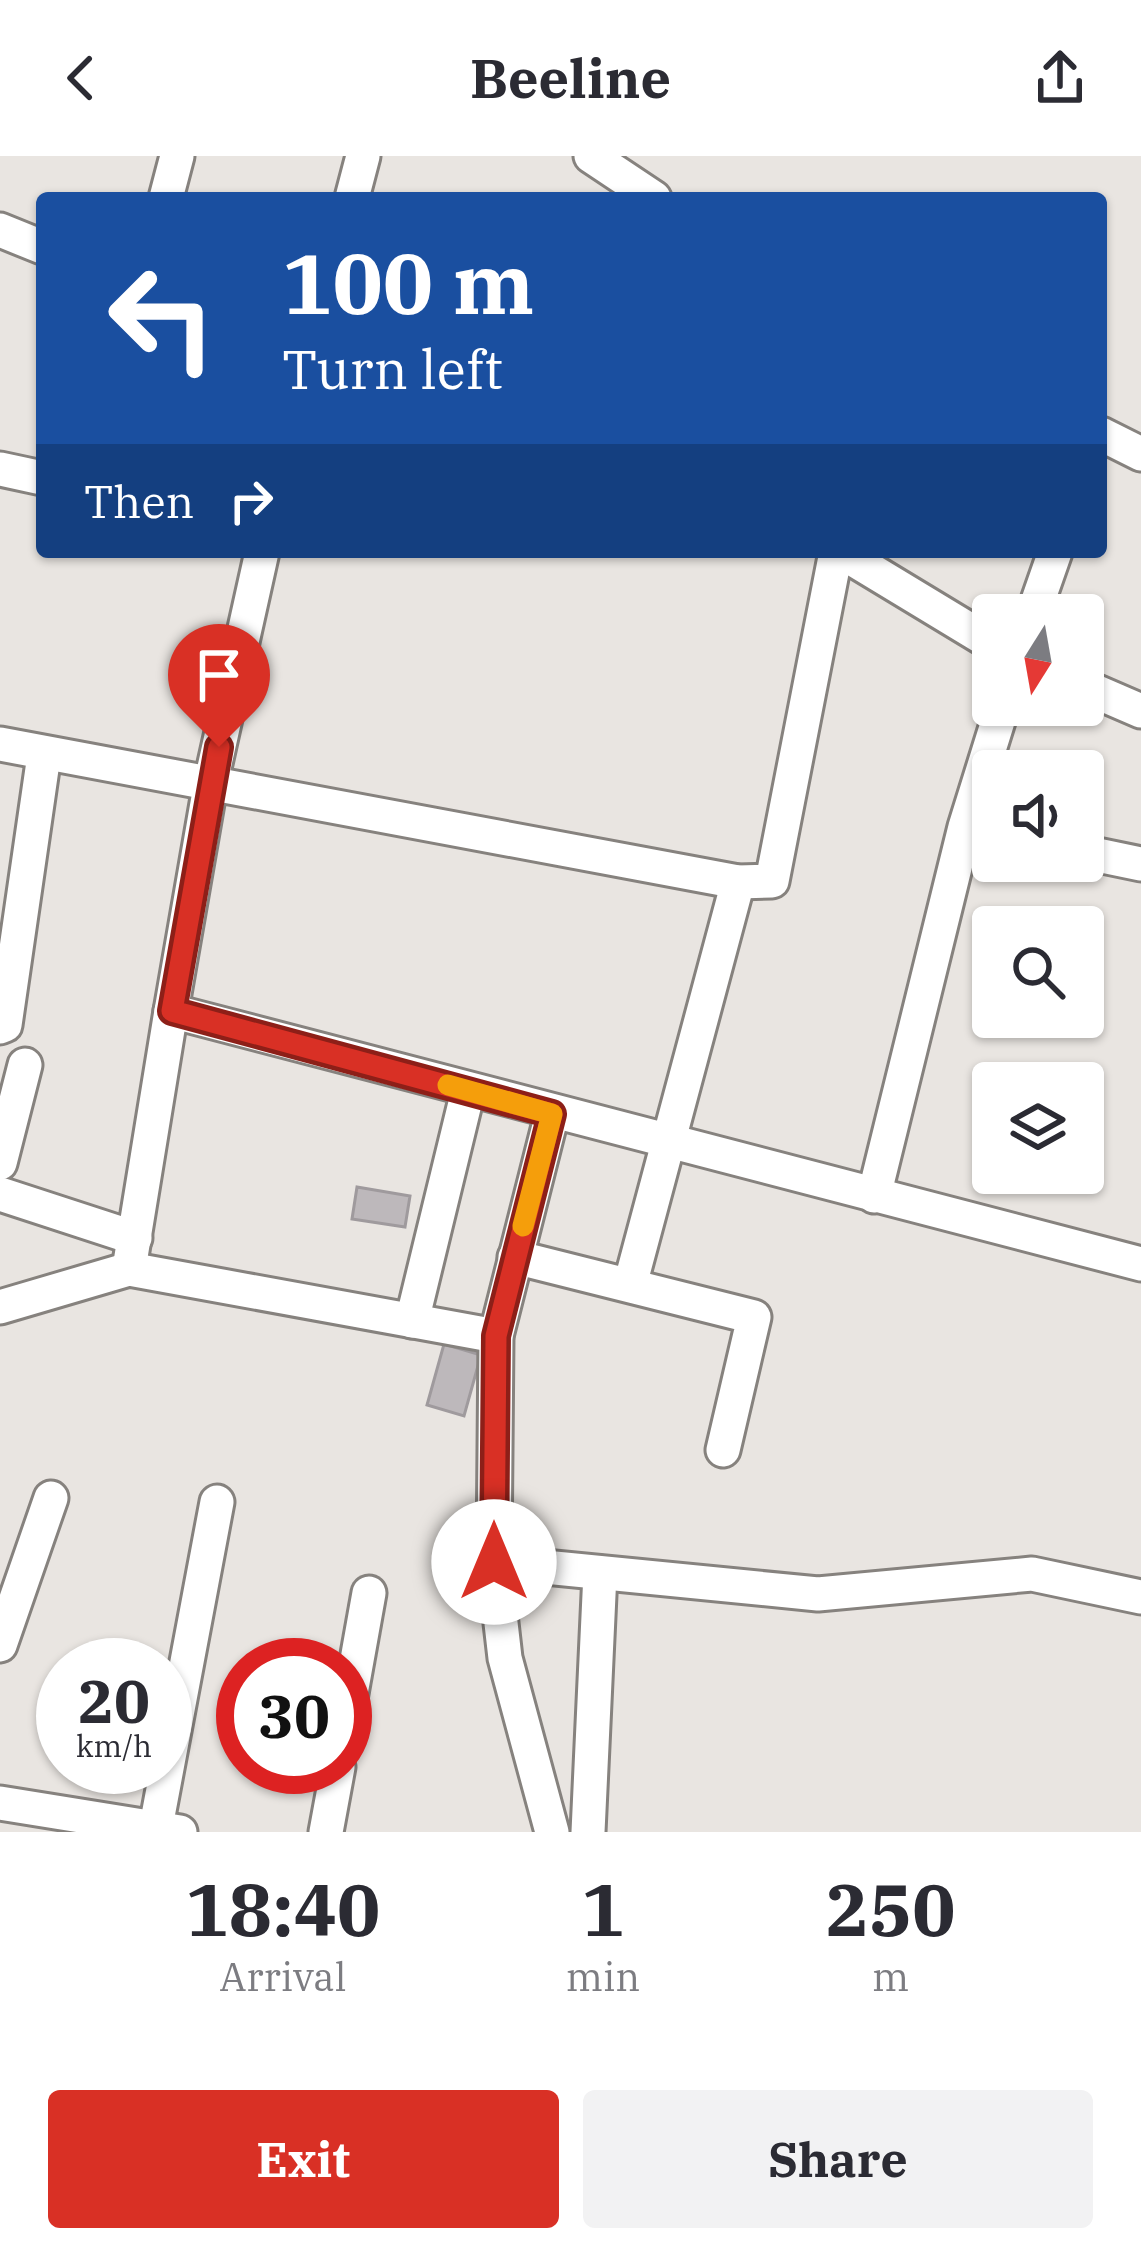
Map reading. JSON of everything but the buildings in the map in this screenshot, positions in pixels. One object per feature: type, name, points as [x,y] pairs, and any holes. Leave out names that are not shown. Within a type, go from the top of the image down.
[{"type":"street","points":[[168,192],[177,156]]},
{"type":"street","points":[[354,192],[363,156]]},
{"type":"street","points":[[591,156],[645,192]]},
{"type":"street","points":[[0,230],[36,245]]},
{"type":"street","points":[[1107,437],[1141,454]]},
{"type":"street","points":[[0,470],[36,477]]},
{"type":"street","points":[[132,1254],[210,787],[261,558]]},
{"type":"street","points":[[0,744],[210,787],[738,882],[772,881],[838,558]]},
{"type":"street","points":[[849,558],[972,631]]},
{"type":"street","points":[[1040,594],[1053,558]]},
{"type":"street","points":[[1104,695],[1134,707],[1141,672]]},
{"type":"street","points":[[0,1027],[5,1025],[44,755]]},
{"type":"street","points":[[874,1196],[972,854]]},
{"type":"street","points":[[1104,856],[1141,864]]},
{"type":"street","points":[[630,1285],[738,882]]},
{"type":"street","points":[[172,1011],[552,1114],[1141,1264]]},
{"type":"street","points":[[0,1163],[25,1065]]},
{"type":"street","points":[[412,1321],[468,1091]]},
{"type":"street","points":[[552,1114],[496,1336],[494,1562],[505,1658],[552,1832]]},
{"type":"street","points":[[0,1195],[132,1254],[412,1321],[496,1336]]},
{"type":"street","points":[[0,1307],[132,1254]]},
{"type":"street","points":[[515,1257],[754,1317],[723,1450]]},
{"type":"street","points":[[0,1645],[52,1498]]},
{"type":"street","points":[[0,1803],[164,1831],[218,1502]]},
{"type":"street","points":[[494,1562],[818,1594],[1032,1574],[1141,1597]]},
{"type":"street","points":[[588,1832],[601,1573]]},
{"type":"street","points":[[361,1638],[369,1593]]},
{"type":"street","points":[[326,1832],[333,1794]]},
{"type":"slow traffic","points":[[448,1085],[552,1114],[523,1226]]},
{"type":"route","points":[[219,747],[172,1011],[552,1114],[496,1336],[494,1562]]}]
